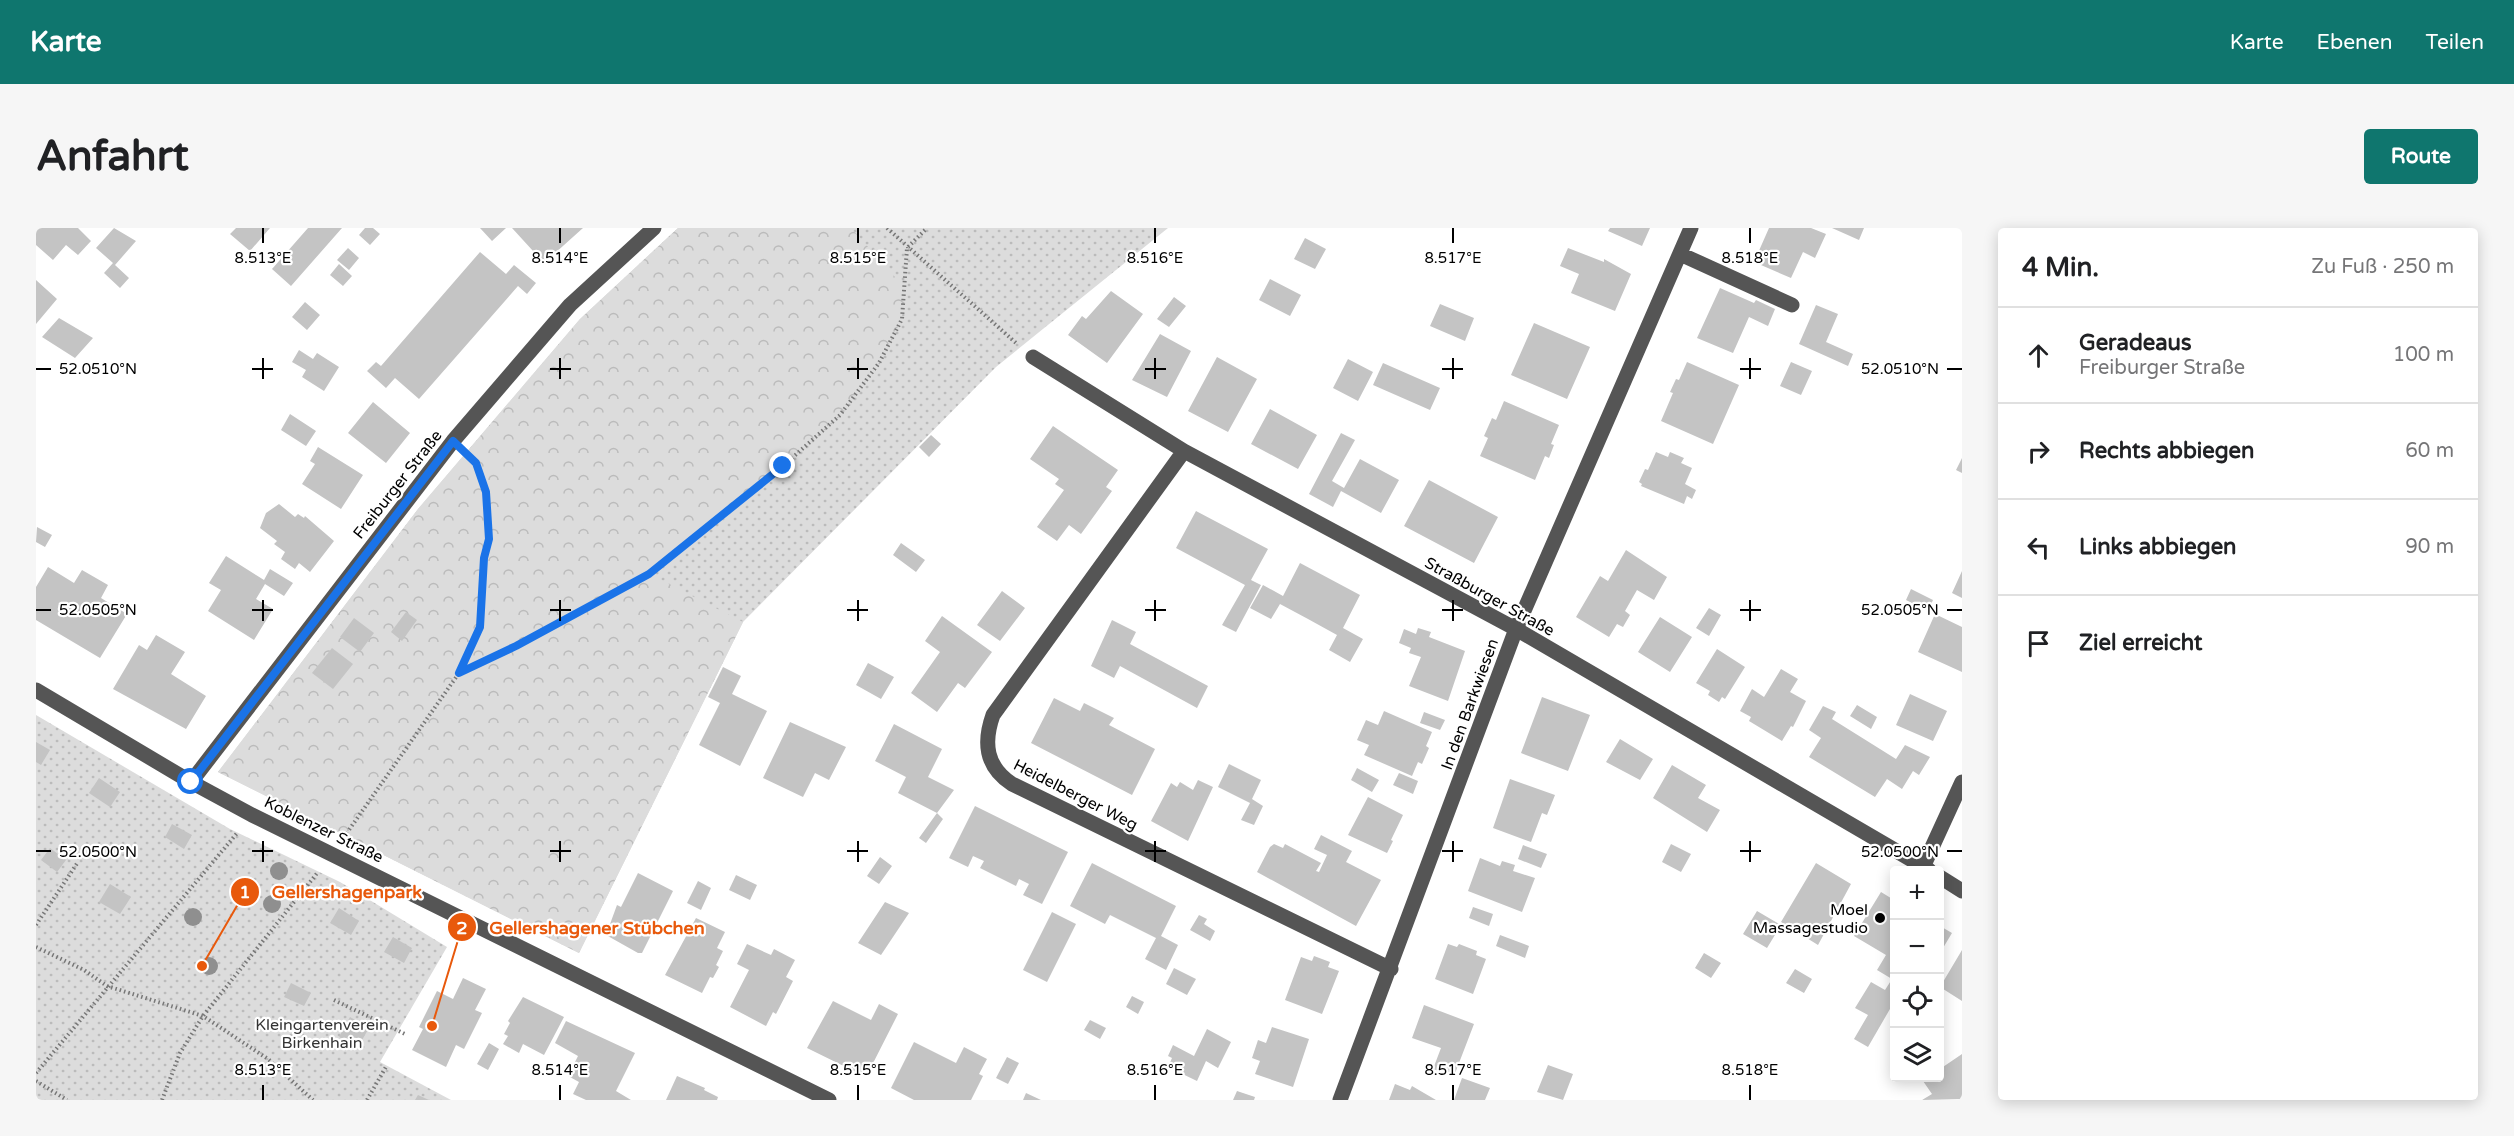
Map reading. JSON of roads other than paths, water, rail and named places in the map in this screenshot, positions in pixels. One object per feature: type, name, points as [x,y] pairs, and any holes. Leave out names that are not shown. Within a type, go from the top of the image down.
[{"type":"street","name":"Freiburger Straße","points":[[191,782],[453,441],[570,305],[654,228]]},
{"type":"street","name":"In den Barkwiesen","points":[[1340,1100],[1516,629],[1691,228]]},
{"type":"street","points":[[1680,254],[1792,305]]},
{"type":"street","name":"Straßburger Straße","points":[[1033,357],[1184,451],[1516,629],[1921,866]]},
{"type":"street","name":"Heidelberger Weg","points":[[1184,451],[993,715],[987,731],[987,751],[994,769],[1011,784],[1390,969]]},
{"type":"street","name":"Koblenzer Straße","points":[[36,690],[191,782],[252,815],[333,853],[829,1100]]},
{"type":"street","points":[[1927,866],[1962,782]]},
{"type":"street","points":[[1944,880],[1962,891]]},
{"type":"place","name":"Moel Massagestudio","points":[[1880,918]]},
{"type":"place","name":"Gellershagenpark","points":[[202,966]]},
{"type":"place","name":"Gellershagener Stübchen","points":[[432,1026]]},
{"type":"park label","name":"Kleingartenverein Birkenhain","points":[[322,1033]]}]
